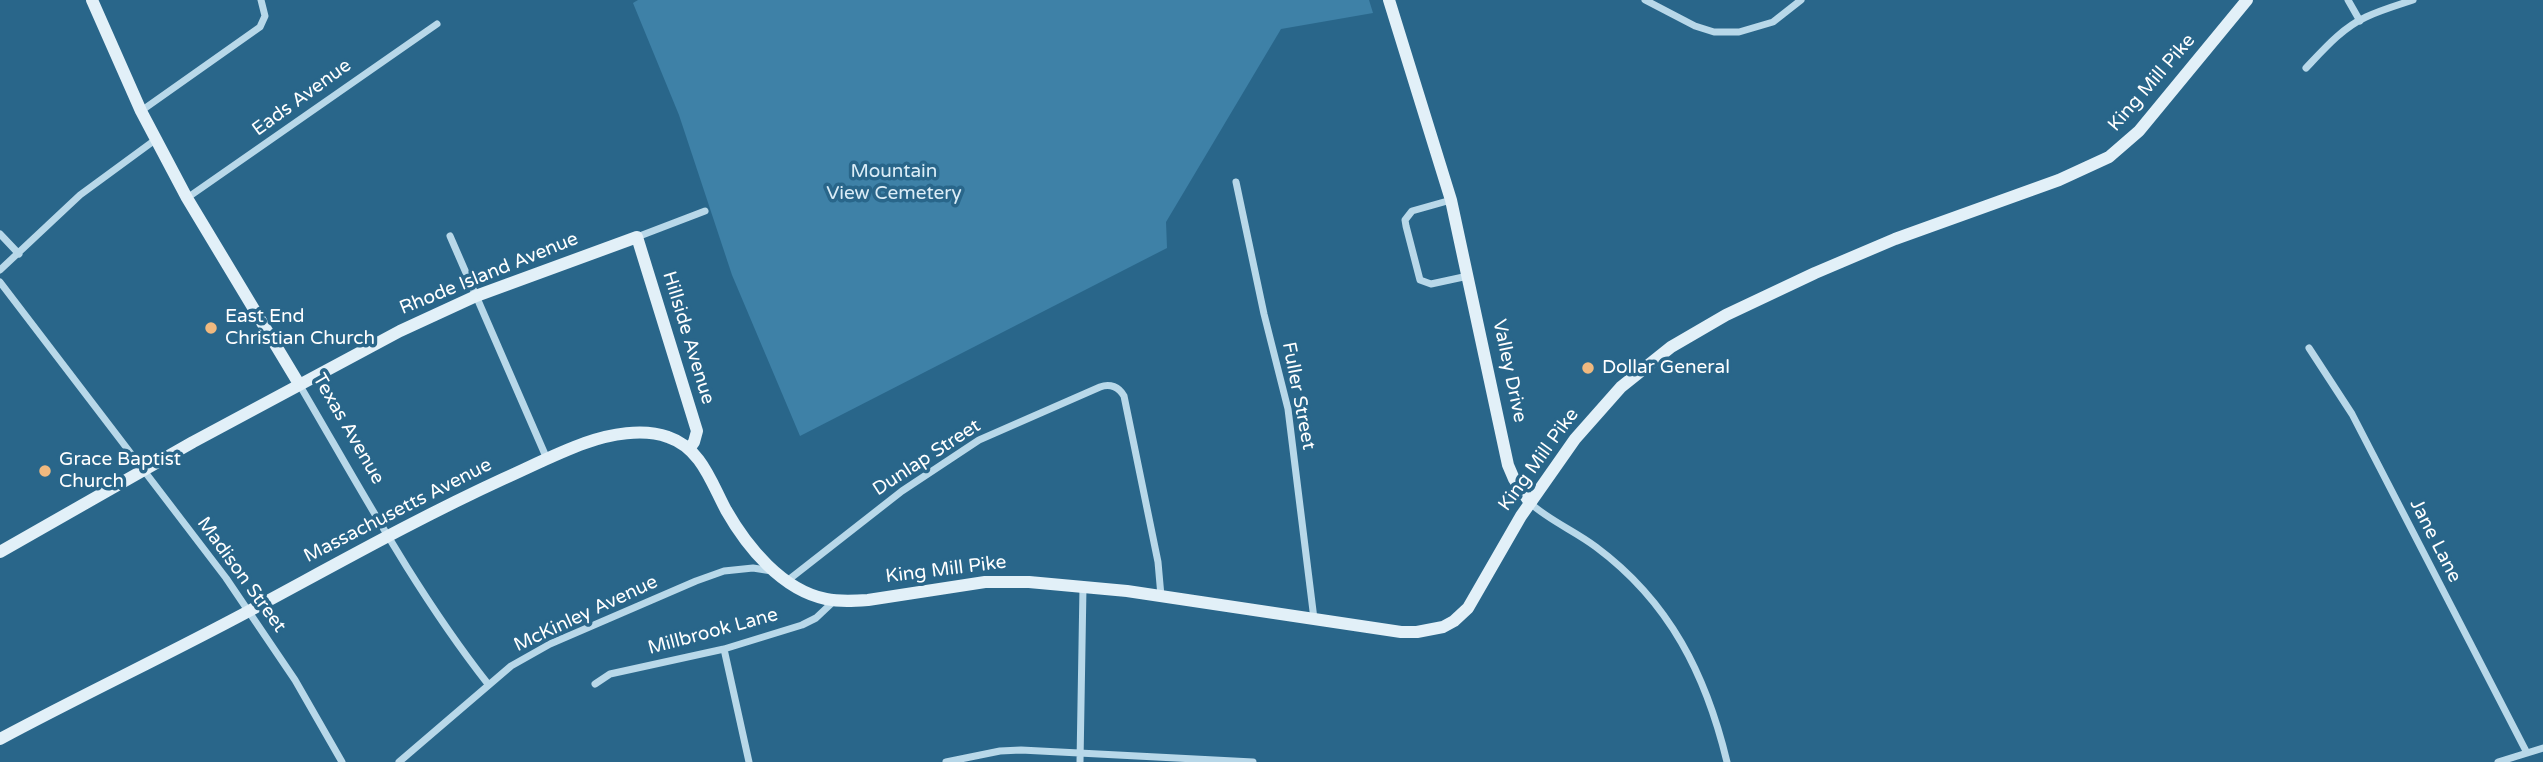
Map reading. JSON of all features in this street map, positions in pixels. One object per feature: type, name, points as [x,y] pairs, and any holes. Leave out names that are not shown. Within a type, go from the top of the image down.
[{"type":"main road","name":"Texas Avenue","points":[[92,0],[155,139],[187,198],[299,384]]},
{"type":"main road","name":"Valley Drive","points":[[1389,0],[1451,200],[1508,465],[1514,480],[1530,503]]},
{"type":"main road","name":"King Mill Pike","points":[[787,581],[817,596],[834,600],[868,600],[985,582],[1009,581],[1161,596],[1418,632],[1443,627],[1454,621],[1477,597],[1530,503],[1568,448],[1613,396],[1648,364],[1701,328],[1815,273],[1895,239],[2059,180],[2109,157],[2139,131],[2247,0]]},
{"type":"main road","name":"Rhode Island Avenue","points":[[0,552],[299,384],[400,331],[476,296],[637,237]]},
{"type":"main road","name":"Hillside Avenue","points":[[637,237],[696,431],[694,442],[689,449]]},
{"type":"main road","name":"Massachusetts Avenue","points":[[0,739],[248,611],[439,508],[585,443],[625,434],[659,435],[679,442],[689,449],[703,464],[741,533],[775,572]]},
{"type":"main road","points":[[775,572],[787,581]]},
{"type":"street","points":[[141,111],[260,27],[265,16],[261,0]]},
{"type":"street","points":[[1645,0],[1695,26],[1714,32],[1739,32],[1773,22],[1801,0]]},
{"type":"street","points":[[2348,0],[2360,21]]},
{"type":"street","points":[[2306,68],[2331,42],[2360,21],[2413,0]]},
{"type":"street","name":"Eads Avenue","points":[[187,198],[437,24]]},
{"type":"street","points":[[0,270],[80,195],[155,139]]},
{"type":"street","name":"Fuller Street","points":[[1236,182],[1288,410],[1314,619]]},
{"type":"street","points":[[1451,200],[1412,211],[1408,214],[1406,226],[1418,276],[1425,283],[1431,285],[1469,276]]},
{"type":"street","name":"Rhode Island Avenue","points":[[637,237],[705,211]]},
{"type":"street","points":[[0,234],[19,254]]},
{"type":"street","points":[[450,236],[548,460]]},
{"type":"street","name":"Madison Street","points":[[0,282],[248,611],[295,680],[338,761]]},
{"type":"street","name":"Jane Lane","points":[[2309,348],[2352,414],[2527,753]]},
{"type":"street","name":"Texas Avenue","points":[[299,384],[424,596],[488,684]]},
{"type":"street","name":"Dunlap Street","points":[[787,581],[902,491],[979,440],[1100,387],[1111,385],[1124,396],[1152,525],[1161,596]]},
{"type":"street","name":"Valley Drive","points":[[1530,503],[1542,514],[1598,548],[1638,585],[1667,620],[1698,670],[1710,700],[1727,762]]},
{"type":"street","name":"McKinley Avenue","points":[[399,762],[488,684],[519,660],[550,644],[696,581],[737,569],[775,572]]},
{"type":"street","points":[[1080,762],[1083,587]]},
{"type":"street","name":"Millbrook Lane","points":[[595,684],[610,674],[724,649],[802,625],[824,612],[834,600]]},
{"type":"street","points":[[724,649],[749,762]]},
{"type":"street","points":[[2498,762],[2543,748]]},
{"type":"street","points":[[946,762],[1000,751],[1079,752],[1253,762]]},
{"type":"green space","name":"Mountain View Cemetery","points":[[638,0],[1369,0],[1373,13],[1281,29],[1166,222],[1167,248],[800,436],[732,275],[679,115],[633,3]]},
{"type":"place","name":"East End Christian Church","points":[[211,328]]},
{"type":"place","name":"Dollar General","points":[[1588,368]]},
{"type":"place","name":"Grace Baptist Church","points":[[45,471]]}]
